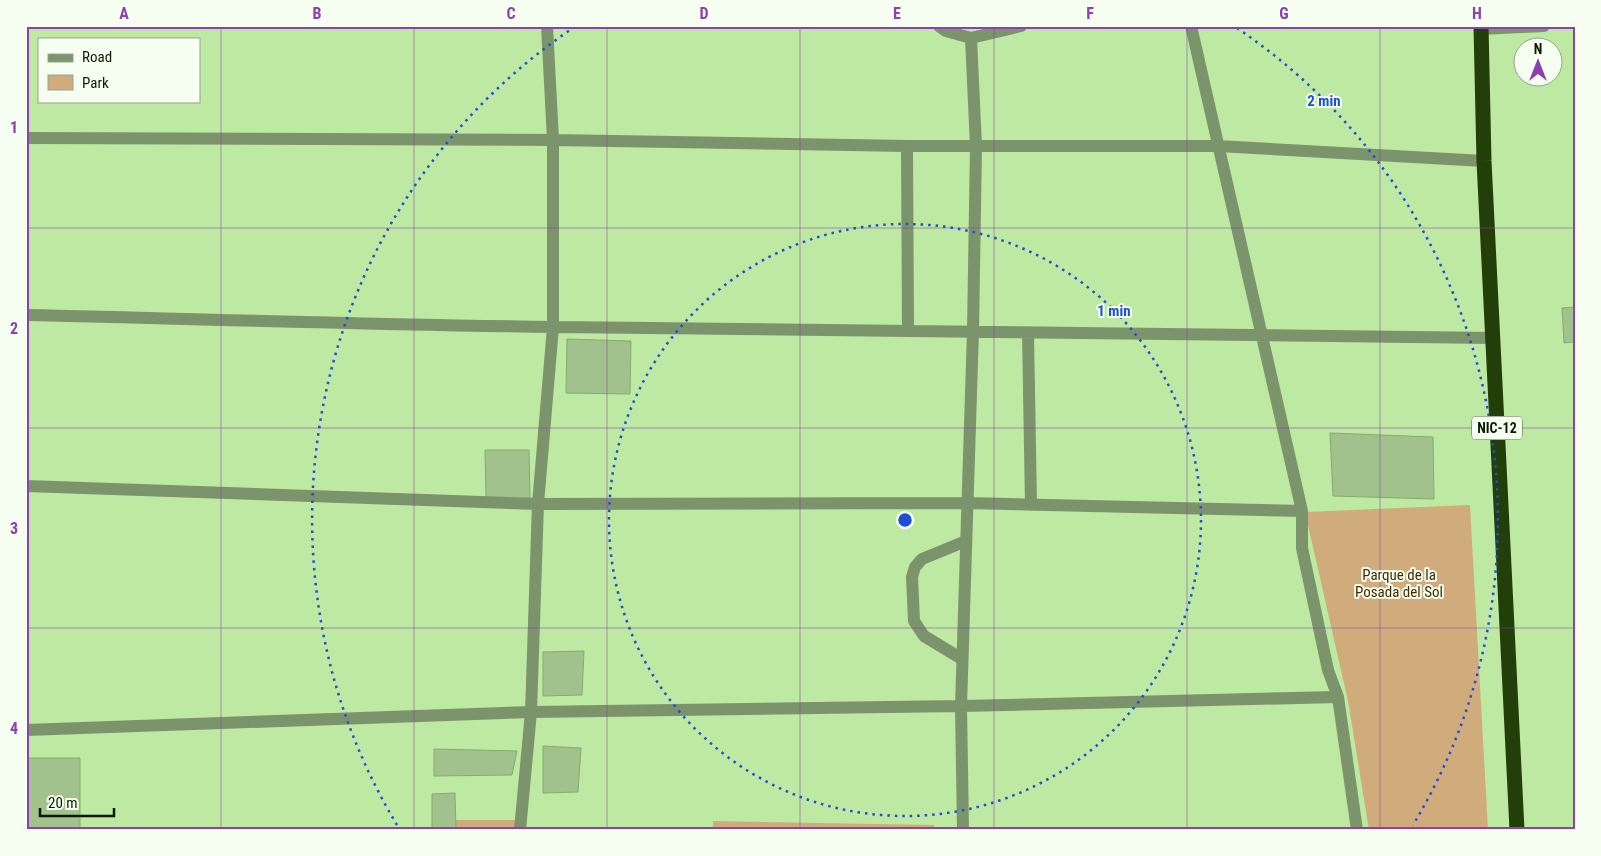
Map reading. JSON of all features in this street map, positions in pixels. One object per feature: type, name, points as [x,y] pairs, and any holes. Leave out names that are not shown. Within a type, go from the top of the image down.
[{"type":"highway","name":"NIC-12","points":[[1481,28],[1484,161],[1516,830]]},
{"type":"street","points":[[520,830],[531,712],[538,504],[553,327],[553,140],[547,26]]},
{"type":"street","points":[[939,26],[946,31],[971,38],[1021,26]]},
{"type":"street","points":[[1191,26],[1302,511],[1302,548],[1328,670],[1338,697],[1357,830]]},
{"type":"street","points":[[1481,28],[1544,26]]},
{"type":"street","points":[[964,830],[961,706],[974,331],[976,146],[971,38]]},
{"type":"street","points":[[26,138],[553,140],[907,146],[1218,146],[1484,161]]},
{"type":"street","points":[[907,146],[908,330]]},
{"type":"street","points":[[26,315],[553,327],[1493,338]]},
{"type":"street","points":[[1028,333],[1032,505]]},
{"type":"street","points":[[26,486],[538,504],[967,503],[1302,511]]},
{"type":"street","points":[[962,659],[924,636],[914,621],[912,577],[915,567],[922,559],[966,541]]},
{"type":"street","points":[[26,730],[531,712],[961,706],[1338,697]]},
{"type":"green space","name":"Parque de la Posada del Sol","points":[[1470,505],[1488,830],[1369,830],[1348,701],[1305,512]]},
{"type":"green space","points":[[456,820],[517,820],[516,830],[456,830]]},
{"type":"green space","points":[[713,821],[934,825],[934,830],[713,830]]},
{"type":"building","points":[[1575,307],[1575,342],[1564,343],[1562,308]]},
{"type":"building","points":[[567,339],[631,341],[630,394],[566,393]]},
{"type":"building","points":[[1330,433],[1433,437],[1434,499],[1333,496]]},
{"type":"building","points":[[485,450],[529,450],[530,498],[486,500]]},
{"type":"building","points":[[584,651],[582,695],[543,696],[543,652]]},
{"type":"building","points":[[543,746],[581,748],[578,792],[543,793]]},
{"type":"building","points":[[434,749],[517,751],[512,775],[434,776]]},
{"type":"building","points":[[26,758],[80,758],[80,830],[26,830]]},
{"type":"building","points":[[455,793],[456,830],[432,830],[432,794]]}]
